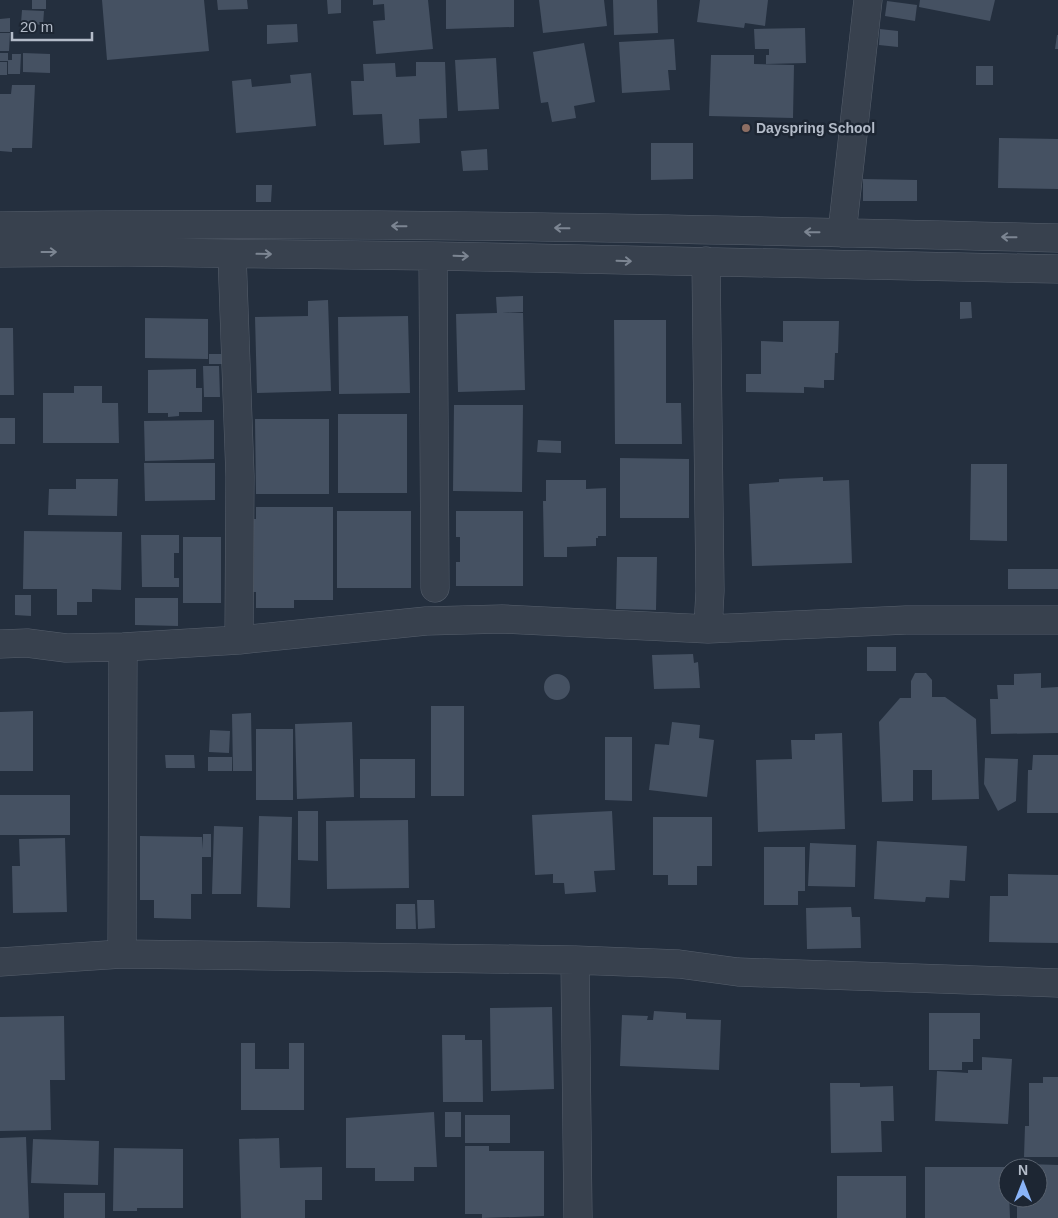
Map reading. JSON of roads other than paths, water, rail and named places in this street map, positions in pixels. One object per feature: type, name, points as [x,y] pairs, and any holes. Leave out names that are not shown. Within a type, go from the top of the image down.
[{"type":"street","points":[[842,233],[868,0]]},
{"type":"street","points":[[0,226],[330,225],[1058,238]]},
{"type":"street","points":[[0,253],[127,252],[433,256],[1058,269]]},
{"type":"street","points":[[232,254],[240,476],[239,640]]},
{"type":"street","points":[[433,256],[435,588]]},
{"type":"street","points":[[706,261],[710,591],[708,629]]},
{"type":"street","points":[[0,644],[27,642],[66,648],[123,647],[239,640],[426,621],[502,619],[708,629],[906,620],[1058,620]]},
{"type":"street","points":[[122,954],[123,647]]},
{"type":"street","points":[[0,962],[122,954],[575,960],[679,964],[738,972],[1058,983]]},
{"type":"street","points":[[575,960],[578,1218]]},
{"type":"place","name":"Dayspring School","points":[[746,128]]}]
